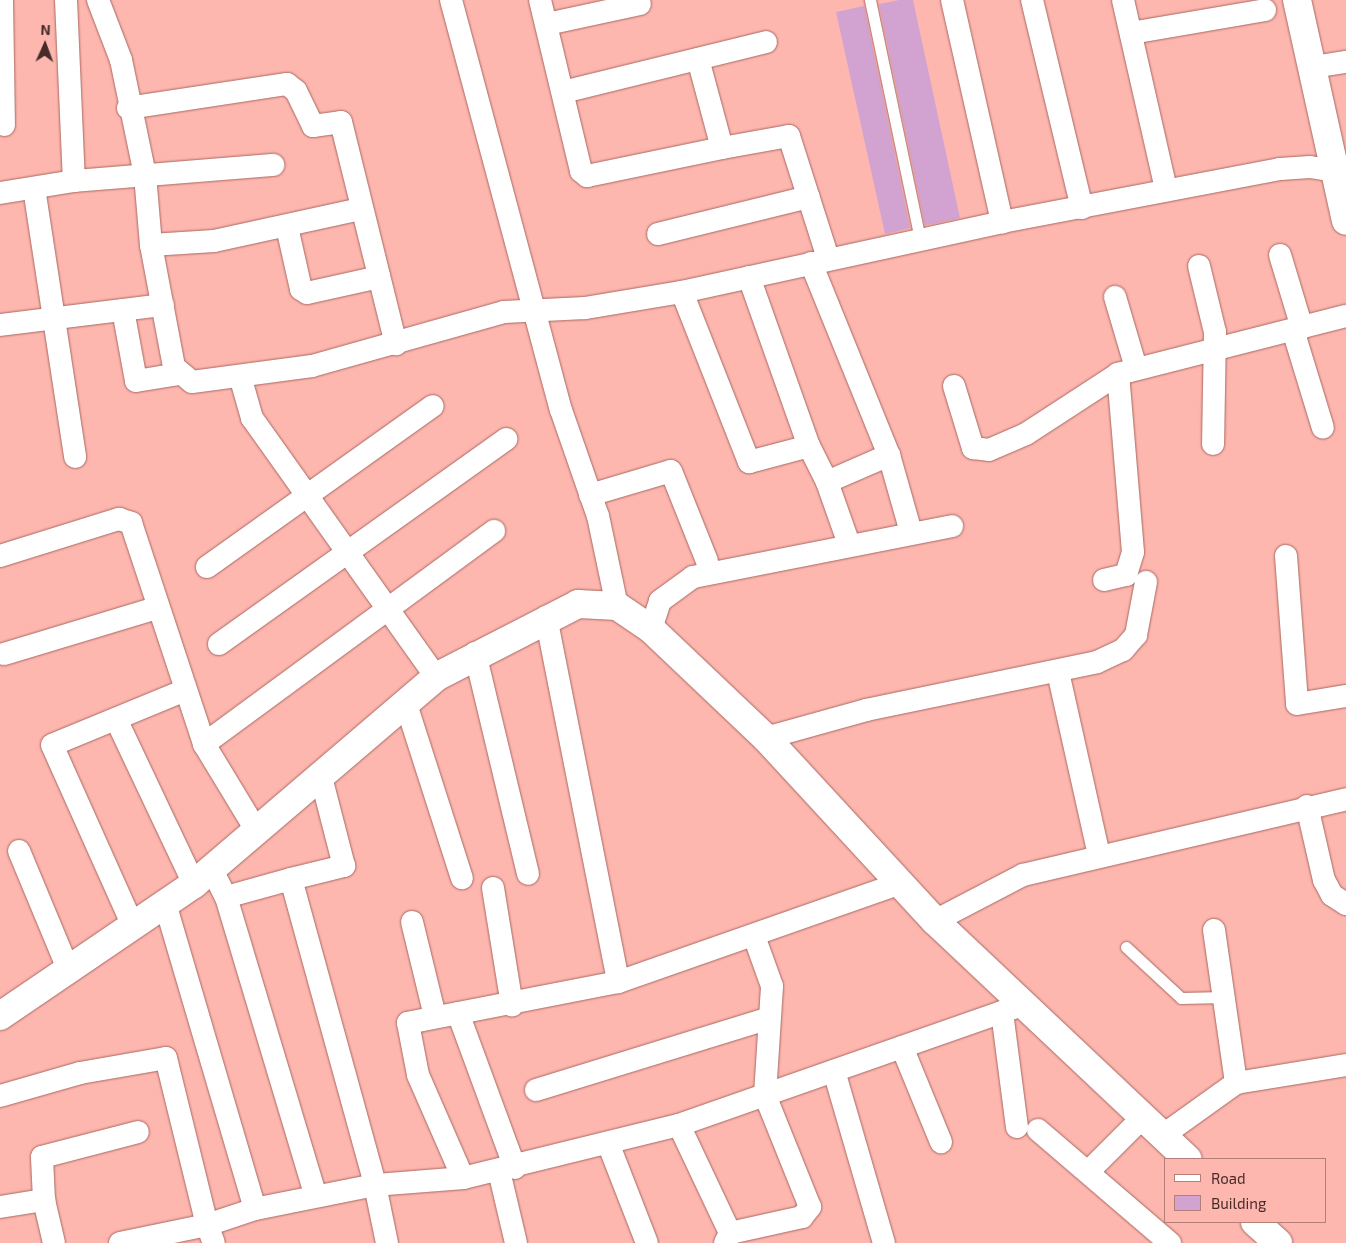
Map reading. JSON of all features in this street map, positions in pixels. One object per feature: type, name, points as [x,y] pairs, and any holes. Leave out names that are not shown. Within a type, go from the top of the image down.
[{"type":"street","points":[[2,0],[4,125]]},
{"type":"street","points":[[66,0],[74,181]]},
{"type":"street","points":[[98,0],[121,60],[128,108],[145,175],[151,245],[179,374]]},
{"type":"street","points":[[451,0],[538,310],[561,410],[590,495],[617,606]]},
{"type":"street","points":[[540,0],[582,172],[587,176],[789,136],[809,197],[819,260],[889,454],[911,532]]},
{"type":"street","points":[[952,0],[1002,222]]},
{"type":"street","points":[[1032,0],[1082,208]]},
{"type":"street","points":[[1123,0],[1166,190]]},
{"type":"street","points":[[1297,0],[1340,171],[1346,221]]},
{"type":"street","points":[[547,24],[640,4]]},
{"type":"street","points":[[1131,33],[1265,10]]},
{"type":"street","points":[[563,92],[766,42]]},
{"type":"street","points":[[698,59],[722,148]]},
{"type":"street","points":[[1313,67],[1346,62]]},
{"type":"street","points":[[128,108],[292,85],[308,122],[318,126],[340,122],[396,344]]},
{"type":"street","points":[[0,193],[74,181],[273,166]]},
{"type":"street","points":[[123,310],[136,381],[179,374],[192,382],[312,366],[396,344],[504,312],[585,308],[682,292],[819,260],[1002,222],[1280,169],[1340,171]]},
{"type":"street","points":[[34,188],[56,319],[74,457]]},
{"type":"street","points":[[658,234],[809,197]]},
{"type":"street","points":[[151,245],[214,241],[287,227],[361,208]]},
{"type":"street","points":[[287,227],[301,289],[307,294],[379,277]]},
{"type":"street","points":[[1280,254],[1323,428]]},
{"type":"street","points":[[1198,266],[1215,352],[1213,444]]},
{"type":"street","points":[[748,277],[809,446],[827,482],[849,544]]},
{"type":"street","points":[[682,292],[749,462],[809,446]]},
{"type":"street","points":[[1104,580],[1126,575],[1133,552],[1127,371],[1115,297]]},
{"type":"street","points":[[0,325],[163,305]]},
{"type":"street","points":[[954,386],[973,448],[989,450],[1026,434],[1127,371],[1215,352],[1346,316]]},
{"type":"street","points":[[240,376],[252,418],[386,613],[436,677]]},
{"type":"street","points":[[207,567],[433,406]]},
{"type":"street","points":[[219,644],[506,439]]},
{"type":"street","points":[[827,482],[889,454]]},
{"type":"street","points":[[590,495],[671,471],[707,562]]},
{"type":"street","points":[[0,556],[125,520],[131,523],[183,691],[204,744],[256,830]]},
{"type":"street","points":[[651,629],[660,600],[693,577],[849,544],[952,526]]},
{"type":"street","points":[[204,744],[386,613],[494,531]]},
{"type":"street","points":[[1286,556],[1297,704],[1346,696]]},
{"type":"street","points":[[766,738],[866,710],[1058,672],[1097,662],[1123,650],[1136,635],[1143,612],[1146,582]]},
{"type":"street","points":[[0,1016],[68,969],[166,906],[203,877],[320,773],[406,704],[436,677],[475,653],[546,617],[578,604],[617,606],[651,629],[766,738],[1012,1009],[1187,1158]]},
{"type":"street","points":[[4,654],[156,608]]},
{"type":"street","points":[[546,617],[618,982]]},
{"type":"street","points":[[475,653],[528,874]]},
{"type":"street","points":[[1058,672],[1099,855]]},
{"type":"street","points":[[133,926],[52,746],[183,691]]},
{"type":"street","points":[[406,704],[462,878]]},
{"type":"street","points":[[116,719],[203,877],[226,897],[314,1194]]},
{"type":"street","points":[[226,897],[344,866],[320,773]]},
{"type":"street","points":[[935,922],[1023,875],[1099,855],[1308,806],[1346,799]]},
{"type":"street","points":[[1308,806],[1324,880],[1332,895],[1346,904]]},
{"type":"street","points":[[19,851],[68,969]]},
{"type":"street","points":[[291,879],[375,1185],[387,1243]]},
{"type":"street","points":[[463,1178],[418,1075],[407,1032],[408,1024],[415,1019],[512,1005],[618,982],[754,936],[898,884]]},
{"type":"street","points":[[493,888],[512,1005]]},
{"type":"street","points":[[166,906],[255,1209]]},
{"type":"street","points":[[412,922],[435,1016]]},
{"type":"street","points":[[1214,930],[1236,1083]]},
{"type":"street","points":[[679,1125],[727,1238],[802,1217],[810,1207],[765,1095],[767,1019],[772,986],[754,936]]},
{"type":"street","points":[[120,1243],[210,1234],[255,1209],[314,1194],[375,1185],[463,1178],[507,1170],[679,1125],[1012,1009]]},
{"type":"street","points":[[1012,1009],[1028,1129],[1089,1171],[1170,1243]]},
{"type":"street","points":[[458,1013],[507,1170],[516,1243]]},
{"type":"street","points":[[536,1090],[767,1019]]},
{"type":"street","points":[[902,1048],[941,1142]]},
{"type":"street","points":[[0,1096],[80,1073],[166,1058],[210,1234]]},
{"type":"street","points":[[1162,1136],[1236,1083],[1346,1065]]},
{"type":"street","points":[[834,1071],[884,1243]]},
{"type":"street","points":[[1089,1171],[1142,1118]]},
{"type":"street","points":[[54,1243],[44,1200],[42,1158],[138,1132]]},
{"type":"street","points":[[608,1143],[647,1243]]},
{"type":"street","points":[[0,1207],[44,1200]]},
{"type":"street","points":[[1256,1223],[1278,1243]]},
{"type":"lane","points":[[870,0],[920,239]]},
{"type":"lane","points":[[1126,947],[1181,998],[1224,997]]},
{"type":"building","points":[[899,0],[913,0],[960,218],[925,225],[879,4]]},
{"type":"building","points":[[864,6],[910,228],[885,234],[836,12]]}]
